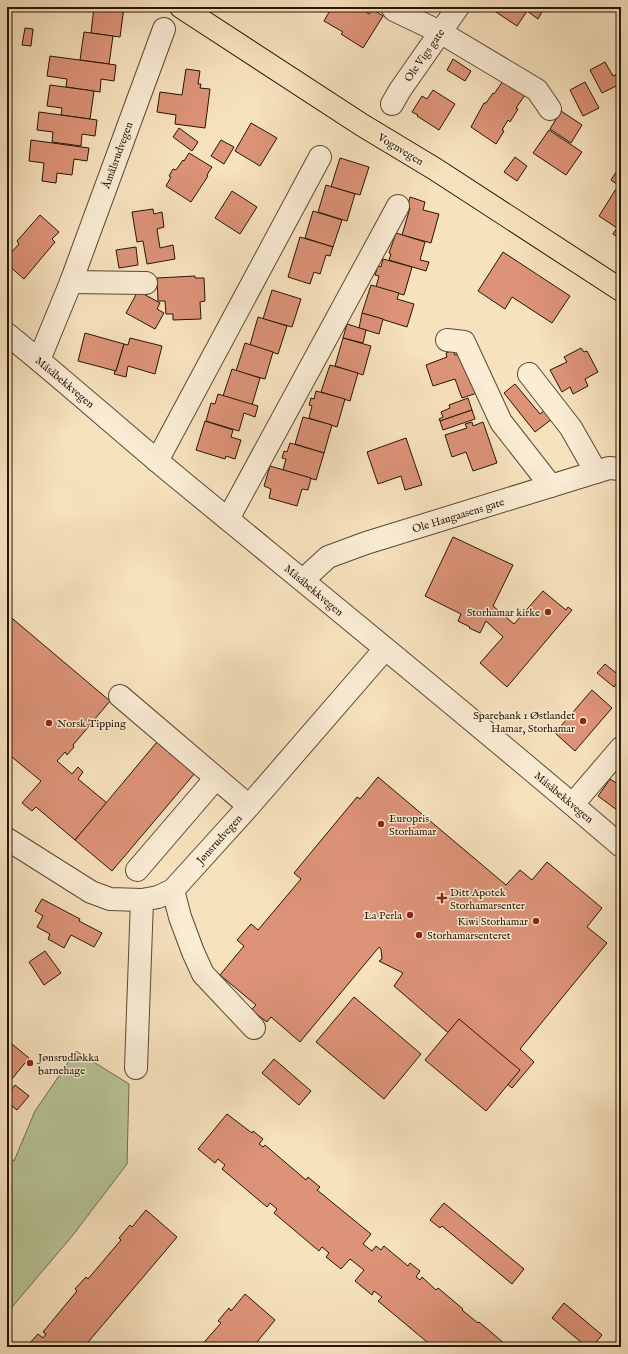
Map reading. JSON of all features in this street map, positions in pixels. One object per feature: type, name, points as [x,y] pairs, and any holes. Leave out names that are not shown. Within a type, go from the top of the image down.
[{"type":"main road","name":"Vognvegen","points":[[181,7],[621,290]]},
{"type":"street","points":[[392,7],[394,10],[440,32],[537,90],[550,109]]},
{"type":"street","name":"Ole Vigs gate","points":[[392,104],[400,90],[458,7]]},
{"type":"street","name":"Åmålsrudvegen","points":[[39,360],[71,282],[164,29]]},
{"type":"street","points":[[158,461],[320,157]]},
{"type":"street","points":[[228,519],[398,206]]},
{"type":"street","points":[[71,282],[146,283]]},
{"type":"street","name":"Måsåbekkvegen","points":[[7,334],[158,461],[573,804],[621,846]]},
{"type":"street","points":[[447,340],[464,342],[501,422],[551,486]]},
{"type":"street","points":[[529,374],[571,428],[596,472]]},
{"type":"street","name":"Ole Haugaasens gate","points":[[303,580],[328,557],[366,543],[609,468],[621,469]]},
{"type":"street","name":"Jønsrudvegen","points":[[7,839],[91,892],[110,898],[142,900],[158,897],[173,890],[249,806],[385,649]]},
{"type":"street","points":[[120,696],[249,806]]},
{"type":"street","points":[[573,804],[621,748]]},
{"type":"street","points":[[137,870],[216,778]]},
{"type":"street","points":[[173,890],[180,917],[193,952],[204,974],[254,1028]]},
{"type":"street","points":[[136,1068],[142,900]]},
{"type":"green space","points":[[76,1051],[129,1084],[127,1164],[73,1235],[7,1313],[7,1157],[14,1161],[35,1111]]},
{"type":"building","points":[[94,7],[124,7],[120,37],[91,33]]},
{"type":"building","points":[[332,7],[359,7],[369,14],[372,9],[383,16],[363,48],[341,34],[343,32],[324,21]]},
{"type":"building","points":[[538,7],[543,10],[538,19],[527,11],[517,26],[490,8]]},
{"type":"building","points":[[25,28],[33,29],[31,46],[22,45]]},
{"type":"building","points":[[84,32],[113,36],[109,64],[80,60]]},
{"type":"building","points":[[50,56],[116,65],[114,81],[101,79],[100,92],[66,87],[67,79],[47,76]]},
{"type":"building","points":[[453,59],[471,71],[465,81],[447,70]]},
{"type":"building","points":[[605,62],[613,76],[617,74],[621,82],[602,93],[590,70]]},
{"type":"building","points":[[186,69],[200,71],[198,84],[201,84],[200,88],[210,89],[205,128],[175,124],[176,115],[157,112],[160,92],[182,95]]},
{"type":"building","points":[[503,81],[525,95],[516,108],[518,109],[510,122],[508,120],[502,130],[504,131],[496,144],[471,127],[484,103],[486,103],[493,93],[494,94]]},
{"type":"building","points":[[585,82],[599,108],[583,116],[570,90]]},
{"type":"building","points":[[50,85],[94,91],[90,119],[61,115],[62,108],[47,106]]},
{"type":"building","points":[[433,90],[455,104],[439,130],[412,112],[422,96],[427,99]]},
{"type":"building","points":[[561,111],[582,125],[571,143],[550,129]]},
{"type":"building","points":[[39,112],[97,120],[95,136],[82,134],[81,146],[52,142],[53,132],[37,130]]},
{"type":"building","points":[[251,123],[277,138],[260,166],[235,151]]},
{"type":"building","points":[[179,128],[198,142],[192,151],[173,137]]},
{"type":"building","points":[[549,130],[582,152],[566,175],[533,153]]},
{"type":"building","points":[[31,140],[89,148],[87,161],[74,159],[72,175],[57,173],[56,183],[42,181],[44,163],[29,161]]},
{"type":"building","points":[[221,140],[234,147],[224,164],[211,156]]},
{"type":"building","points":[[189,153],[212,167],[207,175],[208,176],[191,202],[166,186],[173,169],[176,170]]},
{"type":"building","points":[[515,157],[527,166],[517,181],[504,172]]},
{"type":"building","points":[[340,158],[369,167],[360,195],[331,187]]},
{"type":"building","points":[[620,166],[621,167],[621,187],[611,180]]},
{"type":"building","points":[[326,185],[355,194],[347,221],[318,212]]},
{"type":"building","points":[[616,189],[621,192],[621,239],[613,234],[617,228],[599,216]]},
{"type":"building","points":[[232,191],[257,207],[240,234],[215,218]]},
{"type":"building","points":[[410,197],[425,202],[423,210],[439,214],[431,243],[402,235],[410,208],[407,208]]},
{"type":"building","points":[[153,209],[154,214],[162,212],[164,227],[157,229],[160,248],[173,245],[175,259],[147,264],[143,241],[137,242],[132,212]]},
{"type":"building","points":[[313,211],[342,220],[333,247],[305,238]]},
{"type":"building","points":[[40,215],[59,232],[52,239],[55,242],[24,279],[7,264],[7,257],[19,244],[17,241]]},
{"type":"building","points":[[396,233],[425,242],[420,260],[429,262],[426,271],[389,260],[391,254],[389,253]]},
{"type":"building","points":[[300,237],[333,247],[330,256],[326,255],[320,274],[314,272],[310,284],[288,277]]},
{"type":"building","points":[[136,247],[138,265],[119,268],[116,250]]},
{"type":"building","points":[[503,252],[570,296],[552,323],[512,297],[505,309],[478,291]]},
{"type":"building","points":[[383,259],[412,267],[404,295],[376,287],[379,276],[375,275],[378,266],[381,267]]},
{"type":"building","points":[[195,276],[195,278],[204,278],[205,301],[200,302],[201,319],[173,320],[173,314],[166,314],[165,301],[158,301],[157,278]]},
{"type":"building","points":[[371,285],[399,293],[397,299],[414,304],[407,327],[362,313]]},
{"type":"building","points":[[272,290],[301,299],[292,327],[263,319]]},
{"type":"building","points":[[138,291],[160,303],[157,309],[164,313],[155,329],[126,313]]},
{"type":"building","points":[[362,313],[383,319],[379,334],[359,328]]},
{"type":"building","points":[[258,317],[287,326],[278,354],[250,345]]},
{"type":"building","points":[[347,324],[366,330],[363,343],[343,338]]},
{"type":"building","points":[[85,333],[124,344],[116,371],[78,361]]},
{"type":"building","points":[[130,338],[162,346],[155,374],[128,366],[126,377],[114,374],[124,344],[128,345]]},
{"type":"building","points":[[343,338],[371,346],[363,375],[335,366]]},
{"type":"building","points":[[245,343],[273,352],[265,379],[236,371]]},
{"type":"building","points":[[581,348],[584,352],[587,351],[598,372],[585,379],[588,386],[573,394],[570,387],[562,392],[550,370],[567,362],[564,357]]},
{"type":"building","points":[[453,350],[455,355],[463,353],[477,393],[462,398],[455,379],[433,386],[426,365],[447,357],[446,353]]},
{"type":"building","points":[[330,365],[358,373],[350,401],[321,392]]},
{"type":"building","points":[[232,369],[260,378],[252,405],[223,396]]},
{"type":"building","points":[[515,384],[540,414],[545,410],[552,419],[535,432],[504,393]]},
{"type":"building","points":[[316,391],[345,399],[337,427],[309,418],[312,406],[309,405],[311,398],[314,399]]},
{"type":"building","points":[[218,394],[258,406],[255,417],[244,413],[239,431],[206,421],[211,403],[215,404]]},
{"type":"building","points":[[468,398],[472,410],[440,421],[439,419],[443,417],[441,412],[450,408],[449,405]]},
{"type":"building","points":[[472,410],[475,419],[443,430],[440,421]]},
{"type":"building","points":[[303,417],[332,425],[324,453],[295,444]]},
{"type":"building","points":[[205,421],[233,430],[231,437],[241,440],[235,459],[226,456],[225,459],[196,450]]},
{"type":"building","points":[[472,422],[473,426],[483,422],[497,463],[473,471],[466,452],[452,457],[445,435],[467,428],[465,424]]},
{"type":"building","points":[[406,438],[422,485],[405,490],[401,476],[378,484],[367,452]]},
{"type":"building","points":[[290,443],[324,453],[316,480],[283,470],[286,459],[282,458],[284,451],[287,452]]},
{"type":"building","points":[[270,466],[311,478],[308,490],[302,489],[297,506],[269,498],[271,489],[264,486]]},
{"type":"building","name":"Storhamar kirke","points":[[453,537],[513,565],[493,606],[514,624],[543,591],[566,610],[568,607],[572,610],[507,687],[480,663],[503,637],[486,621],[480,633],[469,628],[470,627],[458,621],[461,614],[425,596]]},
{"type":"building","name":"Norsk Tipping","points":[[7,614],[110,701],[73,745],[74,747],[67,755],[65,752],[57,761],[72,774],[78,767],[83,772],[78,779],[107,803],[75,840],[36,807],[32,811],[22,803],[41,781],[7,753]]},
{"type":"building","points":[[605,664],[621,677],[614,687],[597,673]]},
{"type":"building","points":[[592,690],[612,708],[575,751],[555,733]]},
{"type":"building","points":[[157,742],[195,773],[112,871],[75,840]]},
{"type":"building","name":"Storhamarsenteret","points":[[378,777],[506,885],[520,870],[532,880],[547,862],[602,908],[587,927],[607,943],[520,1049],[534,1062],[512,1088],[394,986],[403,973],[379,961],[382,959],[381,949],[379,947],[300,1042],[271,1017],[267,1022],[251,1010],[256,1005],[220,975],[244,946],[237,940],[251,924],[258,930],[301,879],[294,873],[357,797],[360,799]]},
{"type":"building","points":[[610,779],[621,786],[621,813],[598,796]]},
{"type":"building","points":[[42,899],[80,919],[79,921],[102,933],[94,947],[71,935],[64,948],[48,939],[50,934],[37,927],[43,916],[35,911]]},
{"type":"building","points":[[45,951],[61,973],[44,985],[29,962]]},
{"type":"building","points":[[354,997],[421,1054],[384,1099],[316,1042]]},
{"type":"building","points":[[459,1019],[520,1070],[486,1111],[425,1060]]},
{"type":"building","points":[[7,1040],[29,1058],[7,1085]]},
{"type":"building","points":[[274,1059],[311,1091],[299,1105],[262,1073]]},
{"type":"building","points":[[15,1085],[29,1096],[17,1110],[7,1102],[7,1095]]},
{"type":"building","points":[[227,1114],[252,1133],[253,1131],[263,1139],[259,1144],[263,1147],[265,1145],[306,1180],[308,1177],[320,1187],[317,1190],[371,1234],[363,1244],[372,1251],[376,1246],[381,1250],[384,1246],[408,1266],[410,1263],[420,1271],[416,1277],[420,1280],[422,1277],[436,1290],[438,1288],[463,1309],[462,1310],[505,1344],[505,1347],[433,1347],[378,1301],[382,1297],[374,1291],[372,1295],[355,1281],[364,1270],[350,1259],[341,1269],[326,1257],[329,1253],[322,1247],[319,1251],[274,1213],[277,1209],[270,1203],[267,1207],[222,1169],[225,1165],[218,1159],[215,1163],[198,1149]]},
{"type":"building","points":[[444,1203],[524,1269],[512,1284],[442,1226],[440,1228],[430,1220]]},
{"type":"building","points":[[146,1210],[177,1237],[84,1347],[30,1347],[32,1345],[29,1344],[38,1334],[43,1338],[46,1334],[43,1332],[77,1291],[75,1289],[86,1277],[88,1279],[121,1240],[119,1238],[130,1225],[132,1227]]},
{"type":"building","points":[[245,1294],[275,1320],[253,1347],[200,1347],[221,1323],[218,1321],[229,1308],[231,1311]]},
{"type":"building","points":[[564,1303],[602,1335],[592,1347],[587,1347],[552,1318]]},
{"type":"place","name":"Storhamar kirke","points":[[548,612]]},
{"type":"place","name":"Sparebank 1 Østlandet Hamar, Storhamar","points":[[583,721]]},
{"type":"place","name":"Norsk Tipping","points":[[49,723]]},
{"type":"place","name":"Europris Storhamar","points":[[381,824]]},
{"type":"place","name":"Ditt Apotek Storhamarsenter","points":[[442,898]]},
{"type":"place","name":"La Perla","points":[[410,915]]},
{"type":"place","name":"Kiwi Storhamar","points":[[536,921]]},
{"type":"place","name":"Storhamarsenteret","points":[[419,935]]},
{"type":"place","name":"Jønsrudløkka barnehage","points":[[30,1063]]}]
